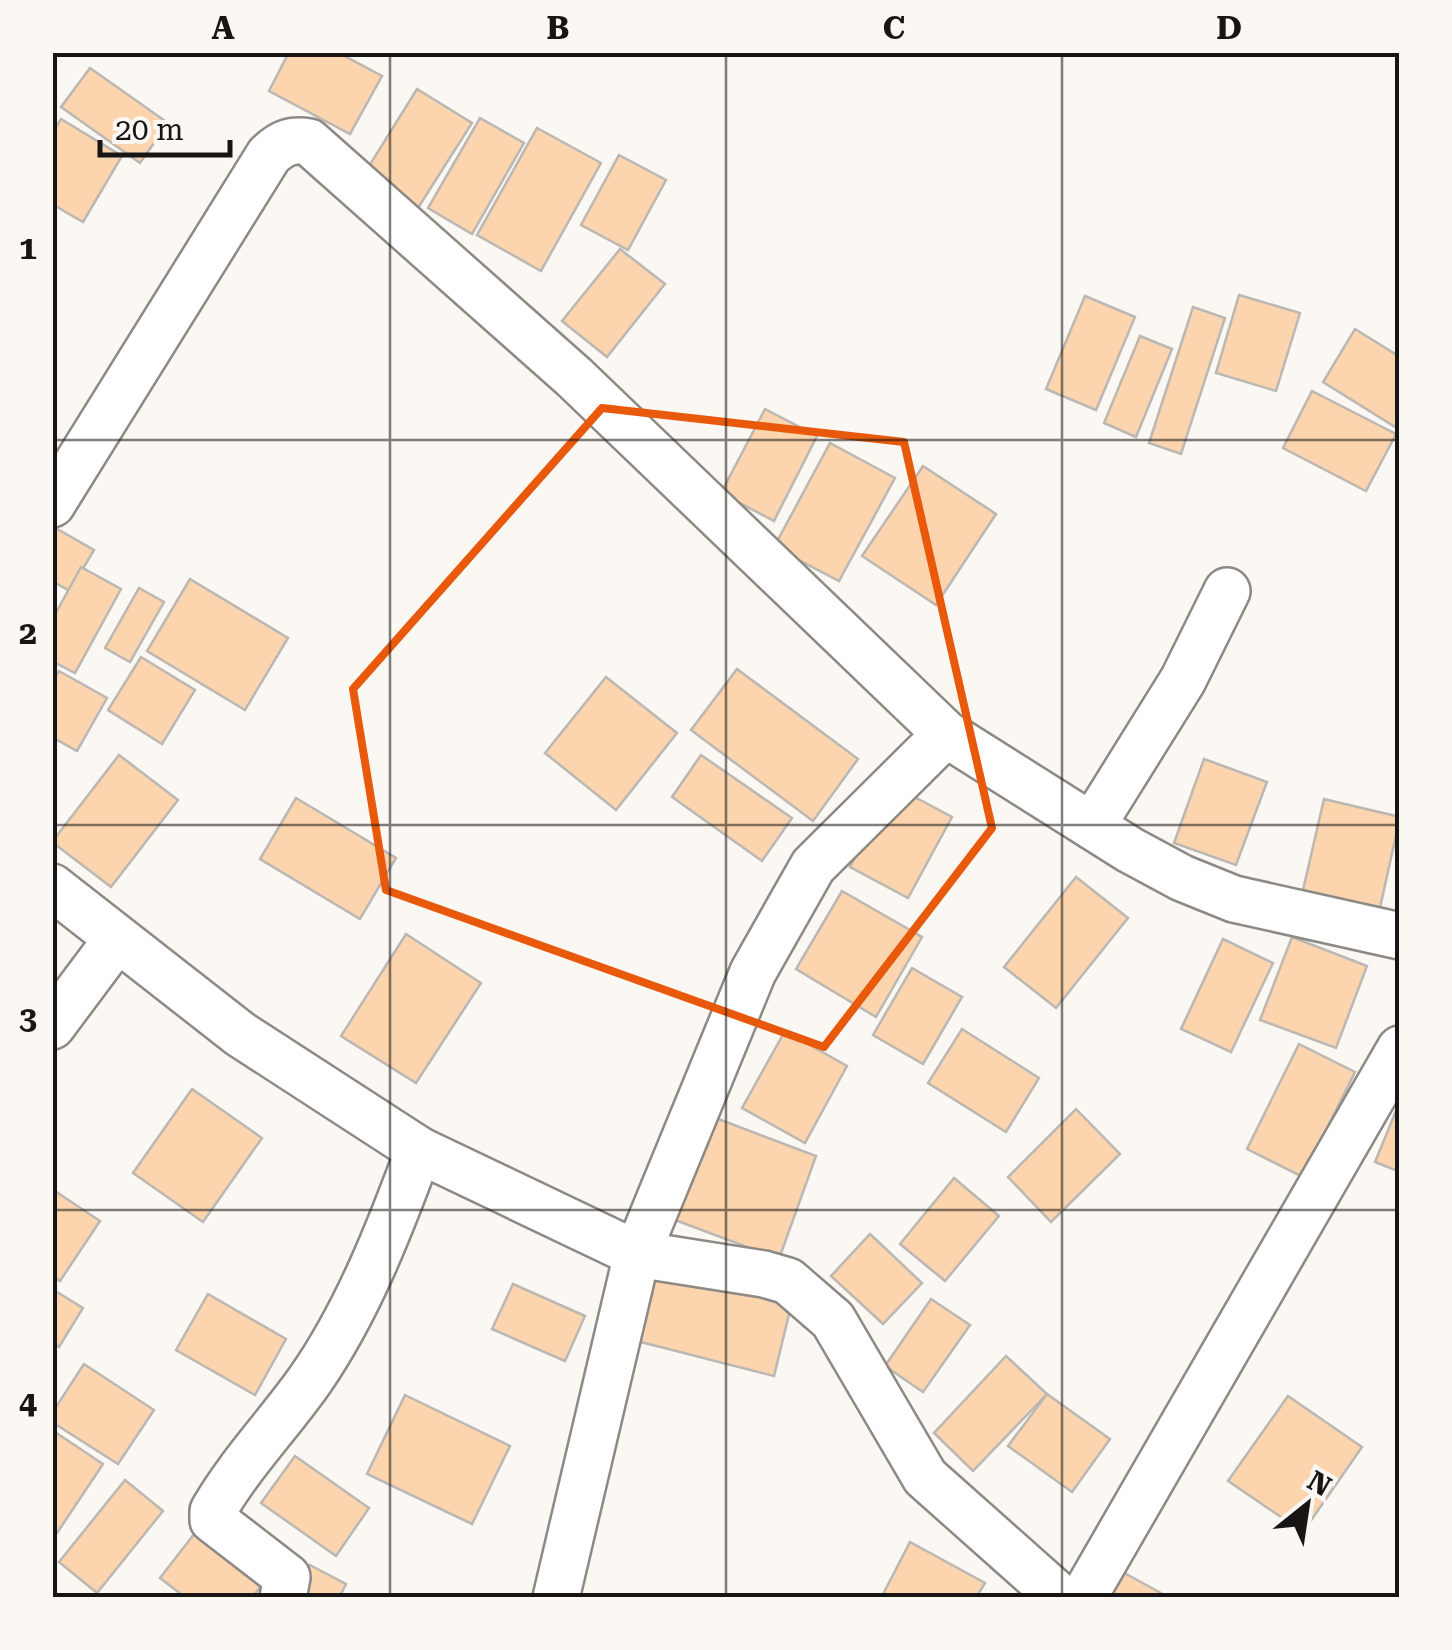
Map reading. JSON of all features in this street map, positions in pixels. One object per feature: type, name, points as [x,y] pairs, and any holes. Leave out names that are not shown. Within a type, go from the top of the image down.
[{"type":"street","points":[[52,504],[269,155],[280,144],[308,142],[574,377],[946,734],[1182,878],[1234,899],[1400,936]]},
{"type":"street","points":[[1092,826],[1183,680],[1227,591]]},
{"type":"street","points":[[556,1598],[637,1254],[753,972],[812,866],[946,734]]},
{"type":"street","points":[[52,887],[240,1034],[419,1150],[637,1254],[788,1280],[833,1320],[925,1477],[1061,1598]]},
{"type":"street","points":[[52,1026],[117,939]]},
{"type":"street","points":[[1083,1598],[1400,1050]]},
{"type":"street","points":[[283,1598],[287,1577],[213,1520],[213,1511],[312,1378],[393,1222],[419,1150]]},
{"type":"highlighted area","points":[[602,408],[904,442],[992,828],[824,1047],[386,890],[353,689]]},
{"type":"building","points":[[289,52],[337,52],[382,76],[350,134],[269,91]]},
{"type":"building","points":[[90,68],[168,123],[140,163],[61,107]]},
{"type":"building","points":[[417,89],[472,123],[418,208],[364,174]]},
{"type":"building","points":[[480,118],[524,143],[472,234],[428,208]]},
{"type":"building","points":[[61,119],[122,156],[83,222],[52,204],[52,133]]},
{"type":"building","points":[[537,128],[601,163],[541,271],[477,235]]},
{"type":"building","points":[[619,155],[666,180],[628,250],[581,225]]},
{"type":"building","points":[[620,249],[665,284],[607,357],[562,321]]},
{"type":"building","points":[[1239,295],[1300,313],[1276,391],[1216,373]]},
{"type":"building","points":[[1085,296],[1135,317],[1096,410],[1046,389]]},
{"type":"building","points":[[1193,307],[1225,318],[1181,454],[1149,443]]},
{"type":"building","points":[[1355,329],[1400,357],[1400,430],[1323,382]]},
{"type":"building","points":[[1140,336],[1172,349],[1136,437],[1104,423]]},
{"type":"building","points":[[1312,391],[1396,434],[1366,491],[1283,448]]},
{"type":"building","points":[[765,409],[817,436],[774,521],[721,493]]},
{"type":"building","points":[[830,443],[895,478],[839,581],[774,547]]},
{"type":"building","points":[[923,466],[996,514],[936,605],[862,556]]},
{"type":"building","points":[[52,526],[94,550],[70,591],[52,581]]},
{"type":"building","points":[[81,567],[121,589],[75,673],[52,661],[52,620]]},
{"type":"building","points":[[190,579],[288,638],[245,710],[147,651]]},
{"type":"building","points":[[139,588],[164,602],[130,662],[105,648]]},
{"type":"building","points":[[141,657],[195,690],[162,744],[108,710]]},
{"type":"building","points":[[737,669],[858,759],[813,821],[691,730]]},
{"type":"building","points":[[59,671],[107,698],[77,751],[52,737],[52,682]]},
{"type":"building","points":[[606,677],[677,733],[616,810],[545,753]]},
{"type":"building","points":[[119,755],[178,800],[111,887],[52,842]]},
{"type":"building","points":[[701,755],[792,818],[762,861],[672,797]]},
{"type":"building","points":[[1204,759],[1267,782],[1236,865],[1174,843]]},
{"type":"building","points":[[894,786],[952,817],[908,898],[850,867]]},
{"type":"building","points":[[296,798],[396,858],[360,919],[260,859]]},
{"type":"building","points":[[1324,799],[1400,817],[1380,908],[1303,890]]},
{"type":"building","points":[[1076,877],[1128,918],[1056,1008],[1004,967]]},
{"type":"building","points":[[842,891],[922,937],[876,1017],[796,969]]},
{"type":"building","points":[[406,934],[481,983],[416,1083],[341,1036]]},
{"type":"building","points":[[1292,937],[1367,966],[1336,1048],[1260,1020]]},
{"type":"building","points":[[1223,939],[1273,963],[1231,1052],[1181,1029]]},
{"type":"building","points":[[912,968],[962,997],[923,1064],[873,1035]]},
{"type":"building","points":[[962,1029],[1039,1078],[1006,1132],[928,1083]]},
{"type":"building","points":[[785,1031],[847,1066],[805,1143],[742,1108]]},
{"type":"building","points":[[1299,1044],[1355,1072],[1303,1177],[1247,1149]]},
{"type":"building","points":[[192,1089],[262,1138],[203,1222],[133,1173]]},
{"type":"building","points":[[1400,1107],[1400,1172],[1375,1162]]},
{"type":"building","points":[[1076,1109],[1120,1154],[1051,1222],[1008,1177]]},
{"type":"building","points":[[713,1117],[816,1156],[779,1259],[675,1220]]},
{"type":"building","points":[[954,1178],[999,1216],[945,1281],[900,1244]]},
{"type":"building","points":[[52,1189],[100,1221],[60,1281],[52,1276]]},
{"type":"building","points":[[870,1234],[922,1283],[883,1324],[831,1276]]},
{"type":"building","points":[[656,1264],[793,1298],[774,1376],[637,1341]]},
{"type":"building","points":[[513,1284],[585,1316],[565,1361],[492,1329]]},
{"type":"building","points":[[52,1289],[83,1308],[59,1347],[52,1343]]},
{"type":"building","points":[[208,1294],[286,1339],[255,1395],[176,1350]]},
{"type":"building","points":[[931,1299],[970,1325],[923,1392],[885,1366]]},
{"type":"building","points":[[1006,1356],[1047,1394],[973,1471],[934,1433]]},
{"type":"building","points":[[84,1364],[154,1410],[118,1464],[52,1422],[52,1413]]},
{"type":"building","points":[[1047,1394],[1110,1439],[1072,1492],[1008,1446]]},
{"type":"building","points":[[405,1395],[510,1446],[472,1524],[367,1474]]},
{"type":"building","points":[[1288,1396],[1362,1447],[1303,1532],[1228,1481]]},
{"type":"building","points":[[52,1430],[103,1464],[55,1536],[52,1534]]},
{"type":"building","points":[[295,1456],[369,1508],[336,1556],[261,1503]]},
{"type":"building","points":[[125,1480],[163,1511],[97,1593],[59,1562]]},
{"type":"building","points":[[198,1529],[265,1581],[252,1598],[186,1598],[160,1578]]},
{"type":"building","points":[[910,1542],[985,1583],[976,1598],[881,1598]]},
{"type":"building","points":[[1108,1564],[1170,1598],[1090,1598]]},
{"type":"building","points":[[310,1565],[346,1584],[339,1598],[293,1598]]}]
